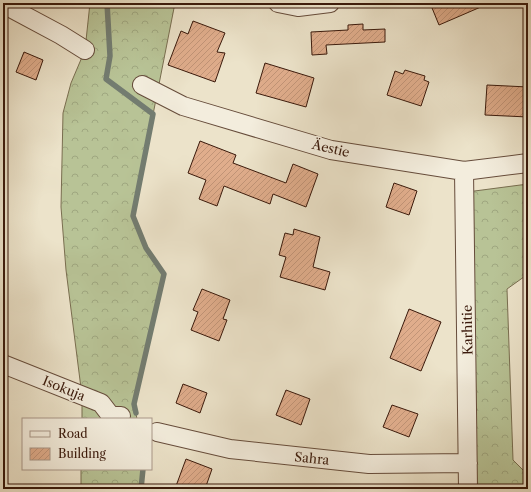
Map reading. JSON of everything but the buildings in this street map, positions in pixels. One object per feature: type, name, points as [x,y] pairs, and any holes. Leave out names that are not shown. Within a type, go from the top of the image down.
[{"type":"street","points":[[278,3],[298,7],[330,3]]},
{"type":"street","points":[[3,4],[61,35],[85,50]]},
{"type":"street","name":"Äestie","points":[[142,85],[183,106],[331,150],[464,171],[528,163]]},
{"type":"street","name":"Karhitie","points":[[464,171],[468,489]]},
{"type":"street","name":"Isokuja","points":[[3,364],[101,403],[111,416],[121,416]]},
{"type":"street","name":"Sahra","points":[[157,432],[230,449],[369,464],[468,463]]},
{"type":"green space","points":[[90,3],[175,3],[133,216],[146,248],[164,274],[134,404],[137,418],[82,418],[82,396],[66,270],[61,207],[63,113],[71,83],[85,50]]},
{"type":"green space","points":[[528,184],[528,274],[507,289],[513,460],[528,475],[528,489],[469,489],[467,192]]},
{"type":"green space","points":[[81,470],[143,470],[141,489],[81,489]]},
{"type":"waterway","points":[[107,3],[110,56],[106,79],[153,114],[133,216],[146,248],[164,274],[134,404],[136,413]]},
{"type":"waterway","points":[[141,489],[143,470]]}]
